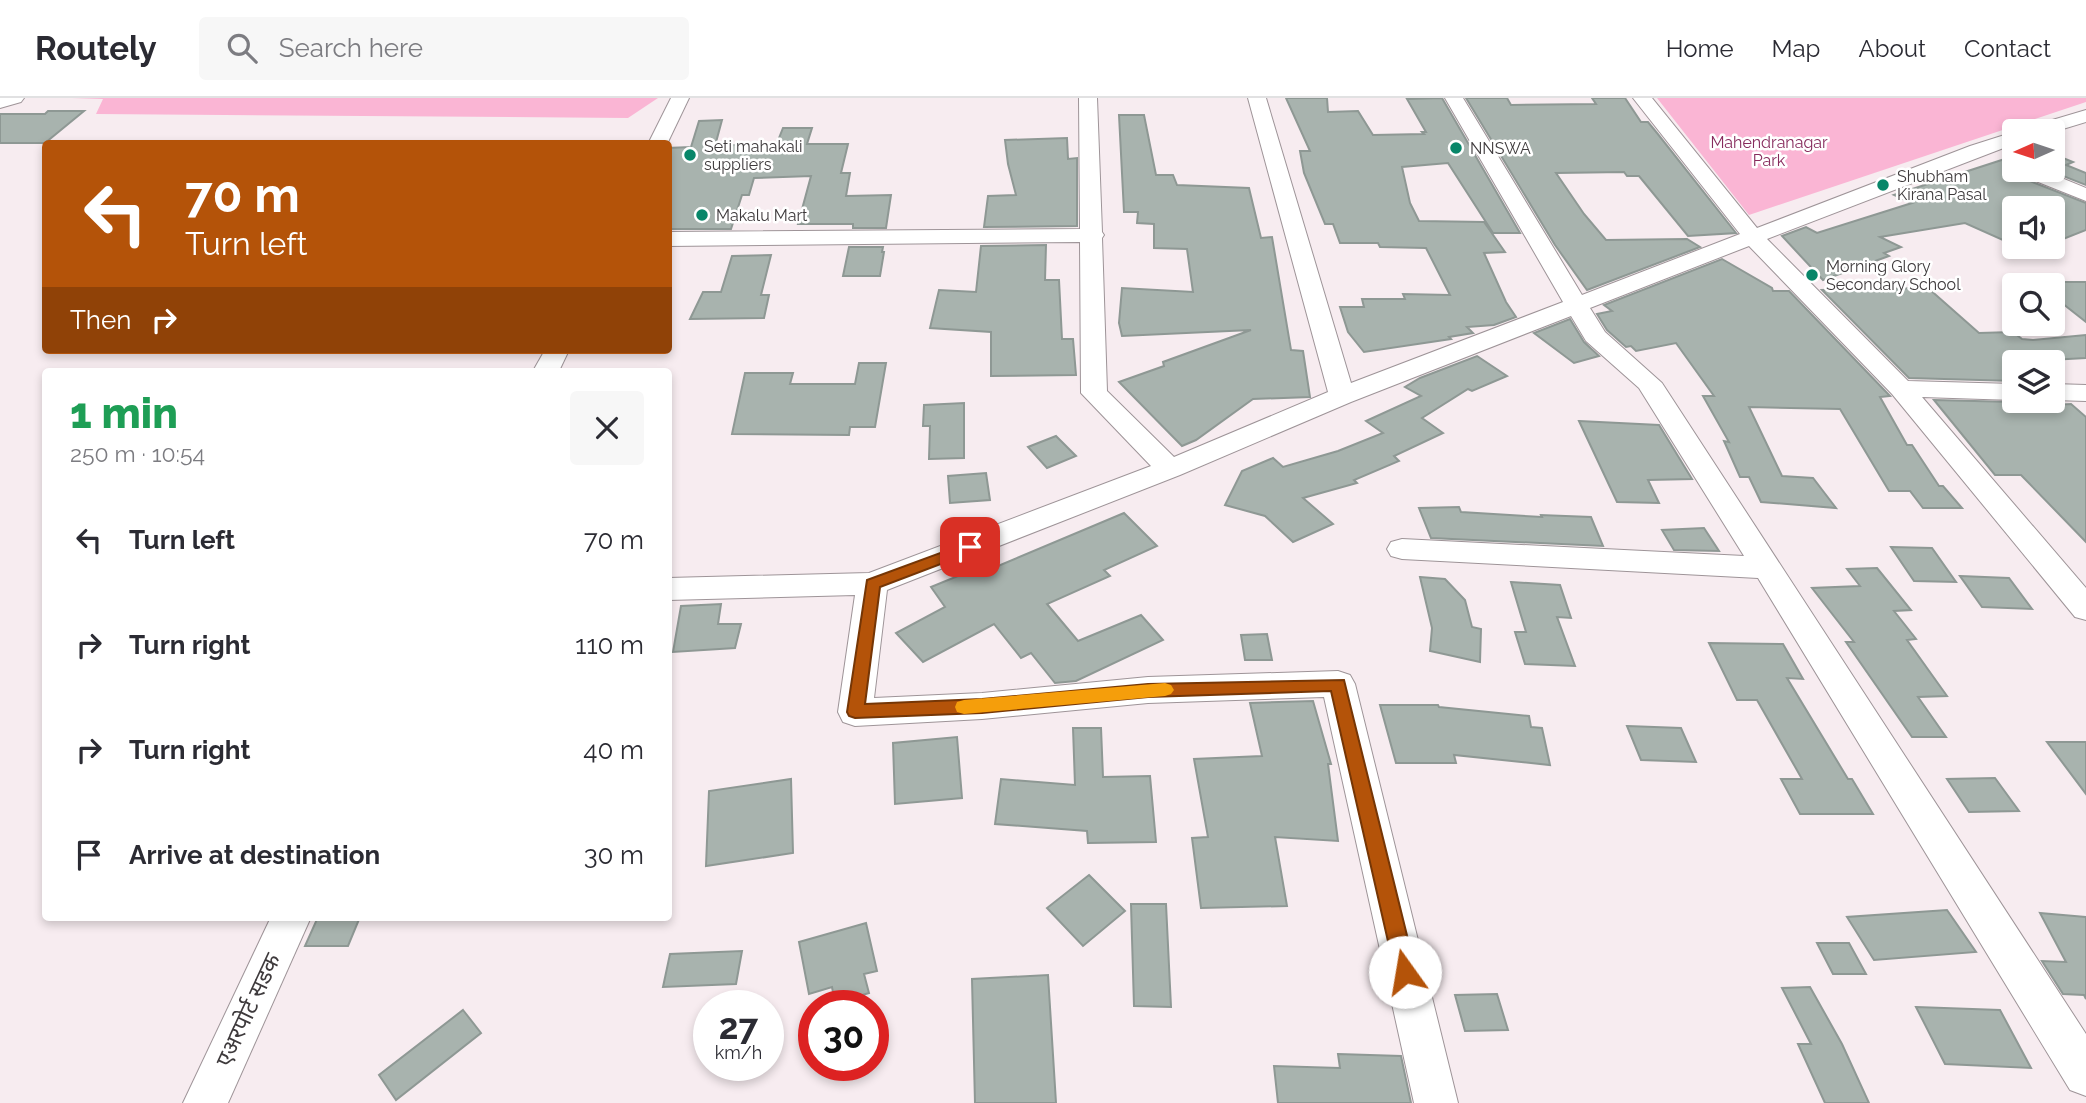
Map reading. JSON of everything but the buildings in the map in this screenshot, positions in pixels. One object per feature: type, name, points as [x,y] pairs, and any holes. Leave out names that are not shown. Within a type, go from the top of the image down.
[{"type":"street","points":[[0,102],[15,98]]},
{"type":"street","points":[[659,140],[680,98]]},
{"type":"street","points":[[1088,98],[1093,235],[1094,393],[1170,469]]},
{"type":"street","points":[[1257,98],[1342,396]]},
{"type":"street","points":[[1454,98],[1595,336],[1649,383],[2086,1074]]},
{"type":"street","points":[[1643,98],[1753,237],[1901,389],[2086,610]]},
{"type":"street","points":[[2065,122],[2086,116]]},
{"type":"street","points":[[672,589],[872,584],[1170,469],[1342,396],[2002,142]]},
{"type":"street","points":[[1977,150],[2002,160]]},
{"type":"street","points":[[2054,182],[2086,195]]},
{"type":"street","points":[[672,239],[1093,235]]},
{"type":"street","points":[[1901,389],[2002,392]]},
{"type":"street","points":[[2065,392],[2086,393]]},
{"type":"street","points":[[1402,549],[1768,568]]},
{"type":"street","points":[[872,584],[855,712],[982,706],[1148,690],[1338,684],[1436,1103]]},
{"type":"street","name":"एअरपोर्ट सडक","points":[[205,1103],[289,921]]},
{"type":"green space","points":[[72,98],[658,98],[628,118],[96,114],[103,99]]},
{"type":"green space","name":"Mahendranagar Park","points":[[1657,98],[2086,98],[2086,102],[2035,119],[2002,119],[2002,130],[1749,215]]},
{"type":"slow traffic","points":[[964,707],[1165,690]]},
{"type":"place","name":"NNSWA","points":[[1456,148]]},
{"type":"place","name":"Seti mahakali suppliers","points":[[690,155]]},
{"type":"place","name":"Shubham Kirana Pasal","points":[[1883,185]]},
{"type":"place","name":"Makalu Mart","points":[[702,215]]},
{"type":"place","name":"Morning Glory Secondary School","points":[[1812,275]]},
{"type":"route","points":[[970,547],[872,584],[855,712],[982,706],[1148,690],[1338,684],[1405,972]]}]
